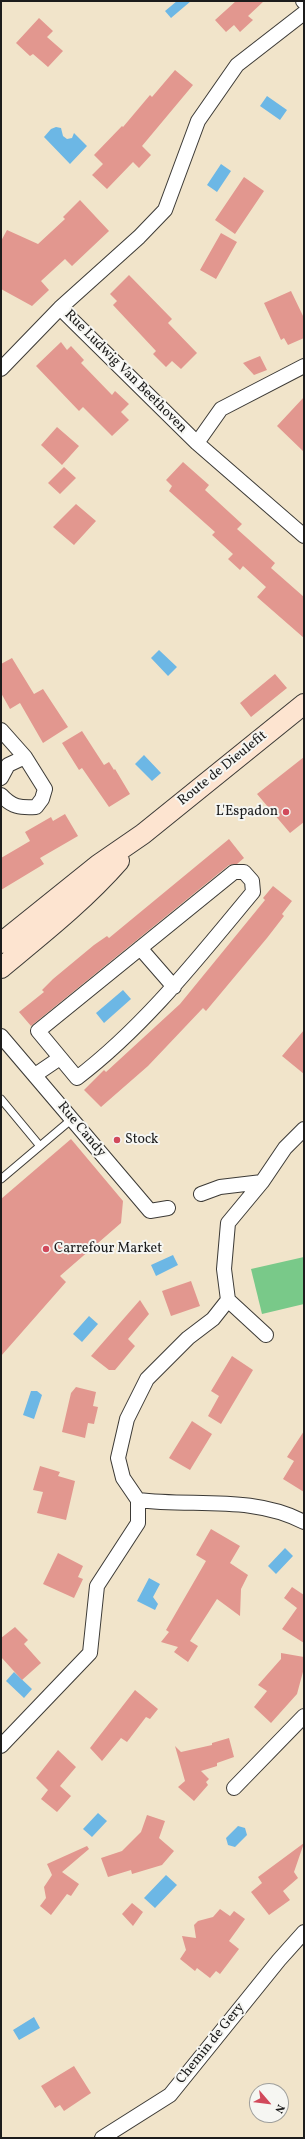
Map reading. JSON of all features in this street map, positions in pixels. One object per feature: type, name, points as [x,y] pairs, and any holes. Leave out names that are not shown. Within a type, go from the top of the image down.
[{"type":"main road","name":"Route de Dieulefit","points":[[1,943],[98,865],[143,834],[304,704]]},
{"type":"main road","name":"Route de Dieulefit","points":[[1,968],[60,920],[92,889],[143,834]]},
{"type":"street","name":"Rue Ludwig Van Beethoven","points":[[304,13],[237,65],[198,121],[165,210],[139,237],[60,308],[197,443],[304,536]]},
{"type":"street","points":[[2,364],[60,308]]},
{"type":"street","points":[[197,443],[221,409],[304,366]]},
{"type":"street","points":[[1,730],[25,757],[45,789],[42,799],[36,806],[18,808],[8,803],[1,795]]},
{"type":"street","points":[[1,778],[8,765],[25,757]]},
{"type":"street","points":[[234,872],[244,872],[252,881],[253,892],[174,987],[97,1062],[77,1078],[38,1031],[234,872]]},
{"type":"street","points":[[1,954],[49,915],[57,897]]},
{"type":"street","points":[[140,948],[174,987]]},
{"type":"street","name":"Rue Candy","points":[[1,1036],[150,1211],[168,1208]]},
{"type":"street","points":[[34,1075],[60,1058]]},
{"type":"street","points":[[266,1335],[228,1300],[224,1269],[228,1223],[262,1182],[285,1148],[304,1129]]},
{"type":"street","points":[[201,1194],[220,1187],[262,1182]]},
{"type":"street","points":[[1,1746],[90,1654],[97,1586],[138,1523],[138,1500],[123,1478],[118,1458],[127,1419],[147,1379],[188,1338],[213,1319],[228,1300]]},
{"type":"street","points":[[138,1500],[167,1504],[227,1502],[264,1508],[304,1522]]},
{"type":"street","points":[[234,1788],[304,1716]]},
{"type":"street","name":"Chemin de Gery","points":[[102,2138],[170,2095],[279,1960],[304,1932]]},
{"type":"lane","points":[[1,1099],[40,1146]]},
{"type":"lane","points":[[1,1179],[72,1119]]},
{"type":"green space","points":[[304,1257],[304,1304],[262,1314],[251,1269]]},
{"type":"water","points":[[177,1],[191,1],[171,18],[165,11]]},
{"type":"water","points":[[267,96],[287,110],[280,120],[260,106]]},
{"type":"water","points":[[56,127],[61,128],[63,136],[67,139],[72,138],[74,133],[87,146],[70,164],[44,137],[51,129]]},
{"type":"water","points":[[221,164],[231,171],[217,192],[207,185]]},
{"type":"water","points":[[159,650],[177,667],[168,676],[151,658]]},
{"type":"water","points":[[144,755],[161,773],[152,781],[135,764]]},
{"type":"water","points":[[123,990],[131,999],[104,1023],[96,1013]]},
{"type":"water","points":[[173,1255],[178,1265],[156,1276],[151,1265]]},
{"type":"water","points":[[89,1316],[98,1324],[82,1342],[73,1334]]},
{"type":"water","points":[[31,1391],[37,1391],[42,1395],[34,1419],[23,1415]]},
{"type":"water","points":[[285,1548],[293,1556],[276,1574],[268,1566]]},
{"type":"water","points":[[149,1578],[160,1584],[153,1597],[158,1604],[155,1610],[137,1601]]},
{"type":"water","points":[[14,1672],[32,1689],[24,1698],[6,1681]]},
{"type":"water","points":[[98,1813],[107,1821],[92,1837],[83,1829]]},
{"type":"water","points":[[238,1826],[245,1828],[247,1835],[235,1847],[228,1845],[226,1838]]},
{"type":"water","points":[[166,1875],[177,1885],[155,1908],[144,1898]]},
{"type":"water","points":[[34,2017],[40,2028],[19,2040],[13,2030]]},
{"type":"building","points":[[236,1],[264,1],[248,16],[253,20],[240,32],[234,25],[226,32],[215,20]]},
{"type":"building","points":[[39,18],[53,31],[47,37],[63,51],[48,67],[33,54],[30,56],[16,43]]},
{"type":"building","points":[[175,70],[193,85],[142,146],[151,155],[139,168],[133,162],[107,189],[92,175],[103,164],[94,155],[122,126],[123,127],[150,95],[152,97]]},
{"type":"building","points":[[244,177],[264,191],[235,234],[215,220]]},
{"type":"building","points":[[80,200],[109,231],[72,266],[65,259],[41,281],[49,290],[32,306],[1,289],[1,241],[7,230],[38,244],[65,219],[63,217]]},
{"type":"building","points":[[221,233],[237,242],[216,279],[200,270]]},
{"type":"building","points":[[129,275],[172,319],[168,323],[197,353],[181,369],[172,361],[166,367],[153,354],[156,351],[113,305],[117,301],[110,294]]},
{"type":"building","points":[[291,291],[304,318],[304,338],[288,345],[284,338],[281,340],[264,303]]},
{"type":"building","points":[[61,342],[67,350],[71,346],[84,360],[81,363],[112,395],[115,391],[129,404],[121,412],[129,420],[112,436],[83,407],[79,411],[36,366]]},
{"type":"building","points":[[260,356],[267,370],[254,375],[243,363]]},
{"type":"building","points":[[304,397],[304,452],[277,426]]},
{"type":"building","points":[[57,427],[79,446],[62,465],[41,445]]},
{"type":"building","points":[[183,462],[209,485],[205,490],[242,524],[237,529],[275,563],[271,568],[304,597],[304,638],[257,597],[266,587],[243,566],[240,570],[228,559],[233,554],[212,535],[215,532],[169,491],[172,486],[166,480]]},
{"type":"building","points":[[64,467],[76,478],[60,494],[48,483]]},
{"type":"building","points":[[76,504],[96,521],[74,545],[53,527]]},
{"type":"building","points":[[12,658],[34,694],[43,689],[68,727],[43,743],[20,703],[10,709],[1,693],[1,664]]},
{"type":"building","points":[[275,674],[287,688],[251,717],[240,703]]},
{"type":"building","points":[[82,731],[104,765],[109,762],[114,770],[115,769],[130,794],[109,807],[82,768],[79,770],[62,743]]},
{"type":"building","points":[[304,757],[304,822],[290,833],[257,794]]},
{"type":"building","points":[[65,814],[78,836],[40,858],[44,864],[1,890],[1,858],[30,841],[25,832],[51,817],[53,821]]},
{"type":"building","points":[[229,839],[244,858],[237,864],[229,865],[31,1026],[19,1012],[44,992],[42,990],[53,979],[94,945],[107,936],[109,938]]},
{"type":"building","points":[[273,886],[292,901],[282,914],[284,916],[267,938],[206,1011],[203,1008],[148,1066],[101,1107],[84,1090],[104,1070],[106,1072],[180,1004],[265,900],[263,898]]},
{"type":"building","points":[[304,1030],[304,1074],[282,1056]]},
{"type":"building","name":"Carrefour Market","points":[[71,1139],[123,1201],[121,1223],[60,1276],[66,1282],[1,1356],[1,1199]]},
{"type":"building","points":[[191,1281],[200,1306],[171,1316],[162,1291]]},
{"type":"building","points":[[140,1300],[149,1314],[128,1339],[135,1346],[115,1370],[109,1370],[91,1356]]},
{"type":"building","points":[[232,1356],[253,1370],[221,1424],[208,1416],[219,1396],[211,1391]]},
{"type":"building","points":[[76,1387],[96,1392],[93,1406],[98,1407],[94,1424],[88,1423],[85,1438],[62,1432],[71,1393]]},
{"type":"building","points":[[192,1421],[212,1434],[190,1470],[169,1458]]},
{"type":"building","points":[[304,1431],[304,1492],[283,1479],[294,1461],[287,1457]]},
{"type":"building","points":[[40,1466],[60,1472],[58,1476],[75,1481],[66,1520],[37,1513],[43,1492],[33,1490]]},
{"type":"building","points":[[211,1529],[240,1546],[230,1563],[248,1575],[241,1589],[240,1616],[217,1599],[190,1641],[198,1646],[188,1662],[174,1652],[178,1647],[161,1642],[169,1632],[166,1630],[206,1561],[196,1555]]},
{"type":"building","points":[[58,1553],[83,1566],[78,1577],[83,1579],[74,1598],[43,1584]]},
{"type":"building","points":[[292,1587],[304,1595],[304,1643],[282,1629],[297,1608],[284,1598]]},
{"type":"building","points":[[15,1627],[28,1640],[24,1644],[41,1663],[22,1680],[1,1657],[1,1638]]},
{"type":"building","points":[[281,1653],[304,1657],[304,1668],[297,1694],[271,1723],[254,1707],[267,1691],[258,1685],[281,1659]]},
{"type":"building","points":[[135,1690],[158,1709],[150,1719],[146,1717],[127,1742],[121,1738],[102,1761],[90,1748]]},
{"type":"building","points":[[229,1738],[234,1757],[217,1763],[217,1766],[201,1771],[209,1779],[206,1782],[208,1785],[194,1801],[178,1787],[185,1781],[175,1746],[181,1752],[212,1745],[212,1743]]},
{"type":"building","points":[[58,1750],[76,1767],[60,1786],[71,1796],[57,1812],[41,1799],[48,1790],[36,1778]]},
{"type":"building","points":[[147,1815],[165,1821],[159,1838],[174,1851],[162,1865],[132,1874],[131,1870],[108,1877],[101,1858],[122,1851],[141,1832]]},
{"type":"building","points":[[304,1843],[294,1872],[298,1878],[283,1891],[290,1900],[269,1915],[251,1892],[262,1883],[258,1877]]},
{"type":"building","points":[[87,1846],[89,1849],[62,1872],[79,1884],[71,1896],[67,1894],[51,1915],[40,1906],[46,1898],[44,1887],[52,1875],[47,1864]]},
{"type":"building","points":[[132,1903],[143,1912],[133,1926],[122,1914]]},
{"type":"building","points":[[220,1909],[230,1916],[234,1911],[245,1919],[229,1941],[239,1949],[220,1974],[216,1971],[210,1978],[197,1968],[195,1971],[180,1959],[186,1950],[182,1936],[196,1938],[194,1925],[198,1921],[213,1917]]},
{"type":"building","points":[[74,2066],[91,2093],[64,2111],[60,2105],[55,2108],[41,2086]]},
{"type":"place","name":"L'Espadon","points":[[286,812]]},
{"type":"place","name":"Stock","points":[[117,1140]]},
{"type":"place","name":"Carrefour Market","points":[[46,1249]]}]
